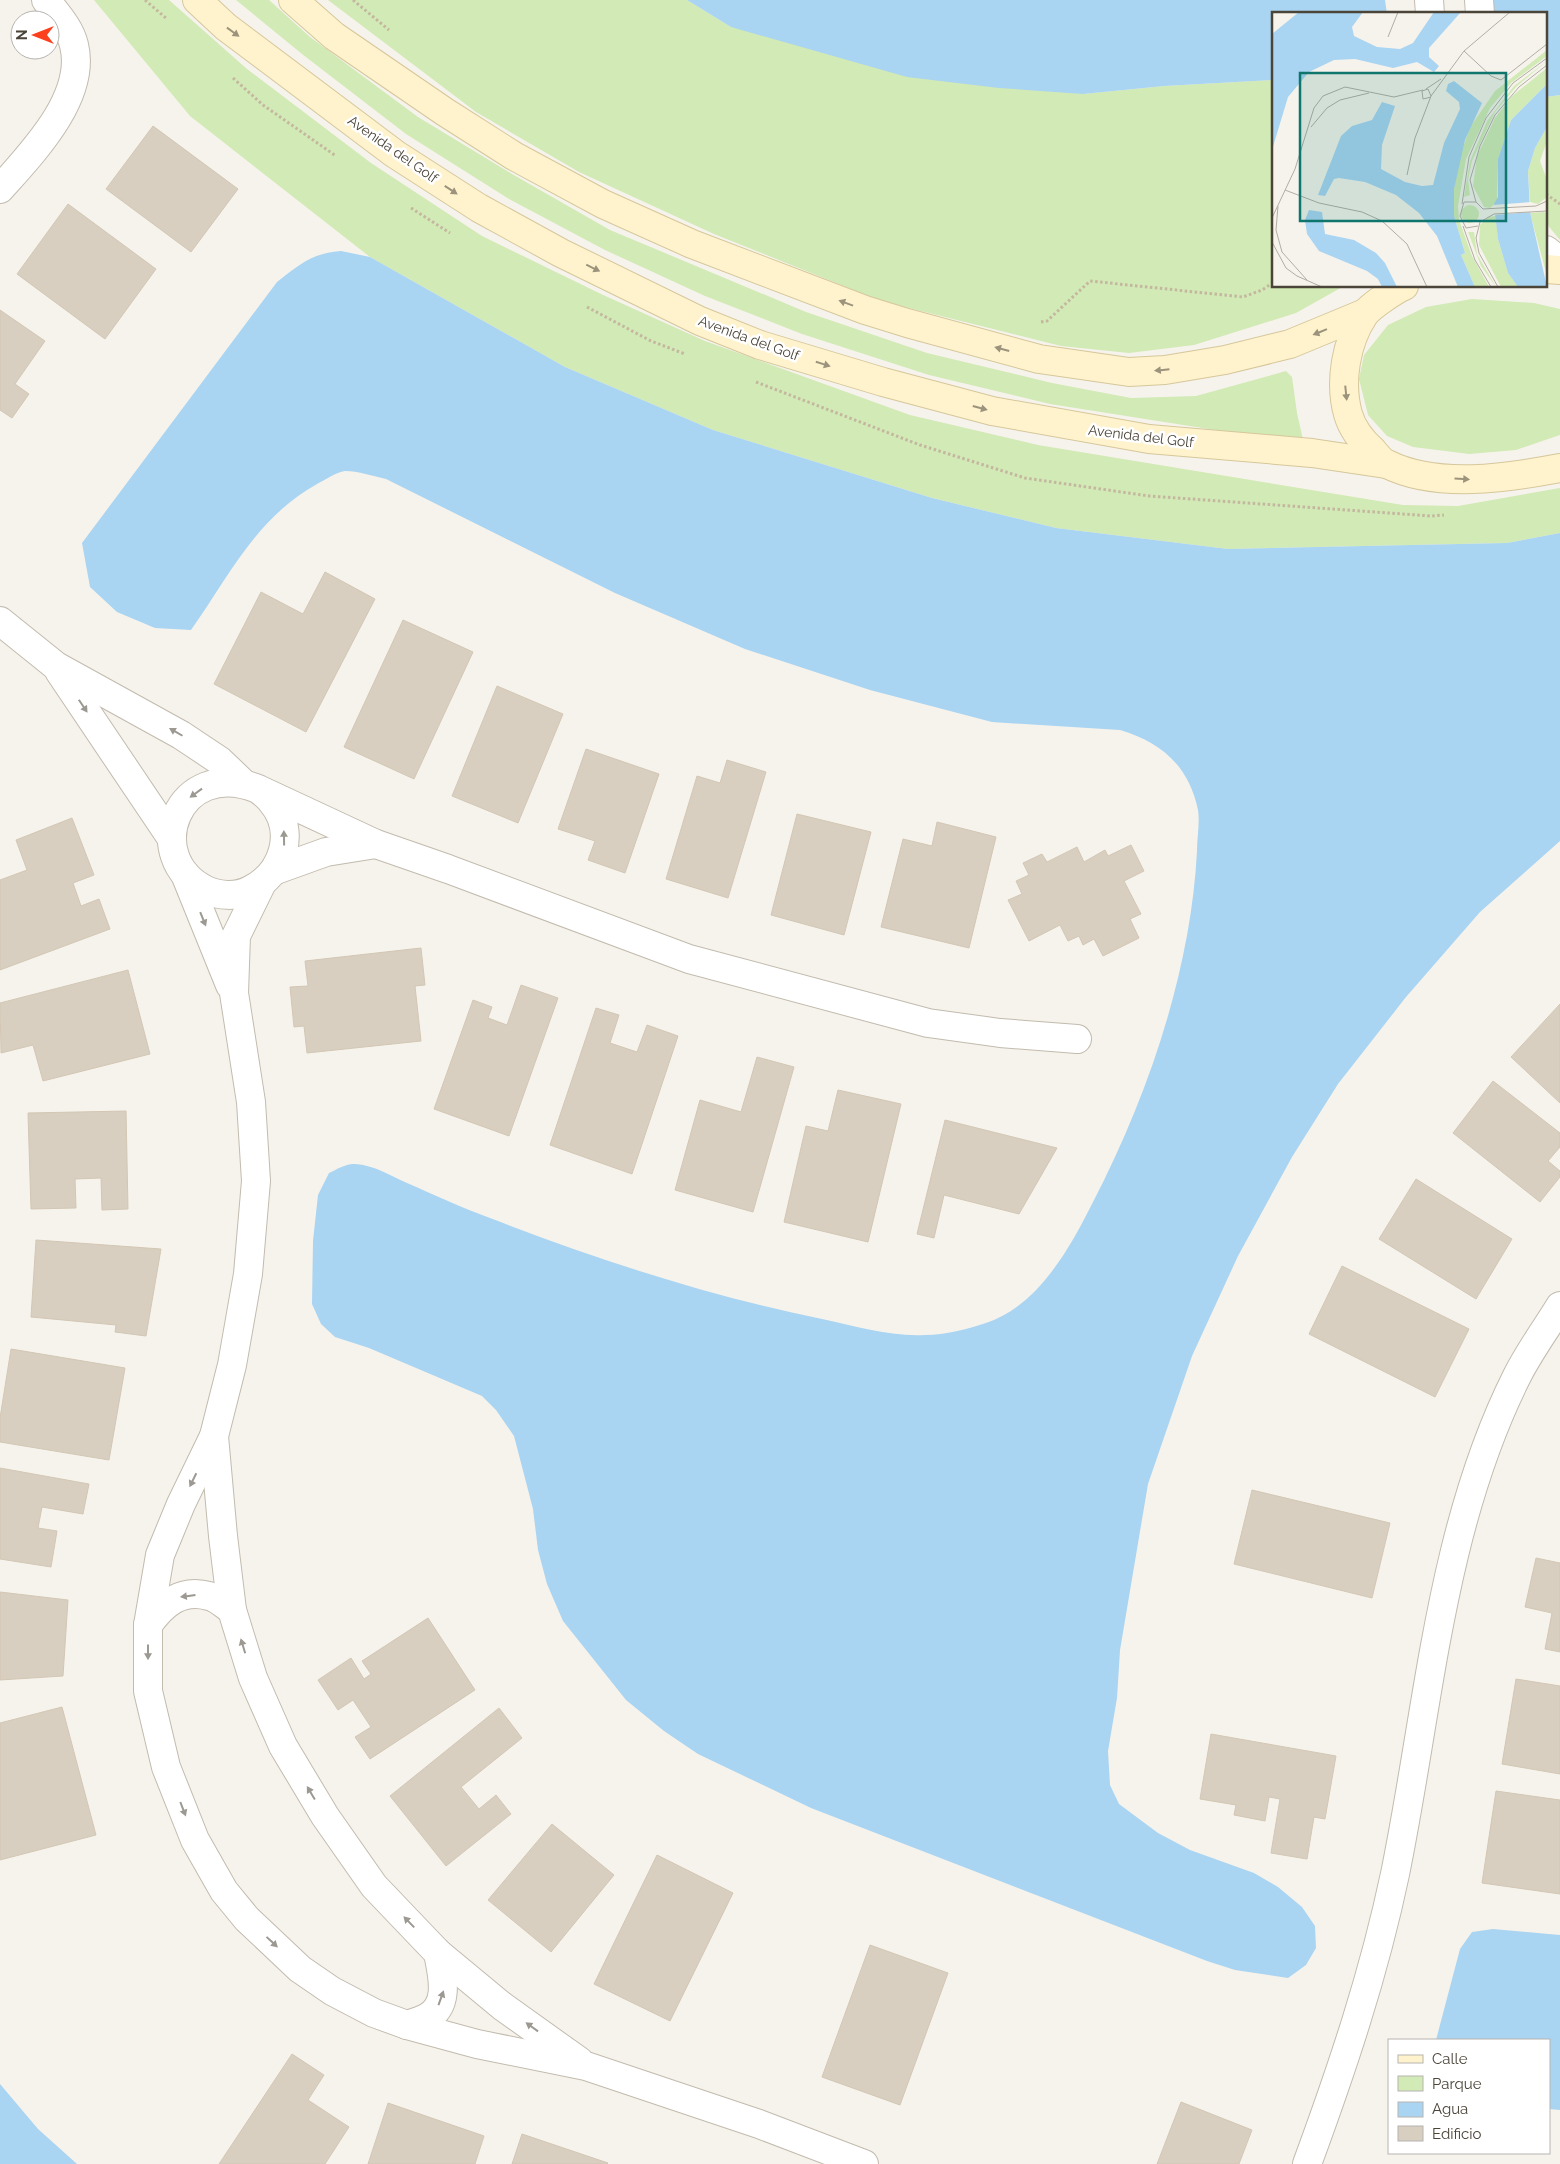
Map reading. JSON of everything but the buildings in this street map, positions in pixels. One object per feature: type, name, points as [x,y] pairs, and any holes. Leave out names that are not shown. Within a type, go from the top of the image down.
[{"type":"street","points":[[0,189],[29,156],[64,108],[76,73],[74,44],[63,21],[46,0]]},
{"type":"street","name":"Avenida del Golf","points":[[197,0],[226,27],[395,154],[479,208],[562,253],[717,328],[760,345],[883,382],[992,411],[1149,439],[1312,453],[1386,464],[1421,475],[1468,480],[1513,477],[1560,468]]},
{"type":"street","points":[[293,0],[334,36],[445,112],[514,156],[603,204],[692,244],[865,310],[1039,360],[1130,372],[1166,370],[1205,363],[1290,344],[1365,313],[1400,288]]},
{"type":"street","points":[[1548,252],[1560,261]]},
{"type":"street","points":[[1365,313],[1349,346],[1344,378],[1348,414],[1362,441],[1386,464]]},
{"type":"street","points":[[0,621],[56,666],[181,735],[220,761],[272,802],[281,817],[285,834],[284,852],[236,936],[234,993],[251,1102],[256,1181],[248,1274],[232,1365],[214,1436],[160,1555],[148,1625],[148,1691],[166,1767],[195,1840],[224,1891],[247,1919],[300,1969],[332,1991],[374,2013],[407,2025],[477,2044],[586,2066],[759,2124],[864,2164]]},
{"type":"street","points":[[56,666],[172,839]]},
{"type":"street","points":[[234,993],[185,874],[175,857],[172,839],[175,821],[182,806],[194,793],[209,784],[225,781],[250,786],[376,844],[448,868],[689,959],[806,992],[928,1023],[1078,1040]]},
{"type":"street","points":[[185,874],[197,886],[212,893],[238,894],[246,892],[269,877],[326,852],[376,844]]},
{"type":"street","points":[[1307,2164],[1375,1962],[1395,1874],[1446,1592],[1466,1514],[1489,1444],[1518,1375],[1560,1306]]},
{"type":"street","points":[[214,1436],[232,1610],[253,1678],[283,1746],[325,1816],[374,1886],[438,1953],[502,2006],[586,2066]]},
{"type":"street","points":[[148,1625],[159,1609],[171,1599],[190,1595],[210,1596],[232,1610]]},
{"type":"street","points":[[407,2025],[428,2018],[437,2008],[444,1987],[438,1953]]},
{"type":"path","points":[[353,0],[396,35]]},
{"type":"path","points":[[1548,195],[1560,204]]},
{"type":"path","points":[[1038,322],[1047,321],[1090,281],[1243,297],[1262,290],[1272,283]]},
{"type":"green space","points":[[94,0],[169,0],[247,69],[371,163],[482,236],[601,294],[705,341],[910,415],[1038,445],[1403,505],[1458,506],[1560,488],[1560,533],[1507,543],[1228,549],[1056,528],[932,498],[713,430],[565,367],[370,257],[190,116]]},
{"type":"green space","points":[[236,0],[269,0],[310,37],[418,117],[610,230],[806,312],[927,353],[1052,383],[1131,398],[1196,396],[1286,371],[1292,377],[1304,444],[1050,404],[929,375],[802,334],[705,296],[605,250],[509,199],[406,134],[302,54]]},
{"type":"green space","points":[[328,0],[687,0],[731,27],[1083,94],[1164,86],[1272,80],[1272,288],[1340,288],[1296,313],[1194,345],[1129,353],[1061,346],[881,301],[714,234],[579,172],[476,112]]},
{"type":"green space","points":[[1560,95],[1560,240],[1548,225],[1548,97]]},
{"type":"green space","points":[[1472,299],[1534,303],[1560,309],[1560,435],[1516,450],[1469,454],[1413,447],[1387,436],[1368,415],[1359,379],[1364,355],[1388,325],[1426,307]]},
{"type":"water","points":[[687,0],[1560,0],[1560,95],[1548,97],[1548,12],[1272,12],[1272,80],[1164,86],[1083,94],[999,88],[907,77],[731,27]]},
{"type":"water","points":[[341,251],[370,257],[565,367],[713,430],[932,498],[1056,528],[1228,549],[1507,543],[1560,533],[1560,841],[1480,912],[1406,997],[1338,1084],[1292,1157],[1238,1256],[1192,1356],[1148,1484],[1120,1650],[1117,1698],[1108,1751],[1110,1785],[1119,1804],[1158,1833],[1190,1850],[1254,1873],[1278,1887],[1302,1907],[1315,1926],[1316,1948],[1306,1965],[1288,1978],[1235,1970],[1207,1961],[811,1808],[698,1754],[664,1731],[626,1700],[563,1621],[547,1584],[538,1550],[533,1509],[514,1436],[496,1410],[482,1396],[369,1348],[335,1337],[321,1324],[312,1304],[313,1241],[318,1195],[329,1173],[349,1164],[376,1169],[480,1214],[654,1276],[780,1310],[873,1330],[912,1335],[933,1335],[956,1331],[986,1323],[1005,1315],[1037,1289],[1063,1256],[1093,1202],[1132,1119],[1163,1031],[1176,986],[1193,896],[1199,820],[1194,794],[1180,769],[1160,749],[1135,735],[1120,730],[992,722],[870,690],[745,649],[615,593],[386,479],[360,473],[345,471],[334,474],[295,498],[277,514],[245,550],[191,630],[155,628],[117,612],[90,587],[82,543],[277,282],[299,265],[314,257]]},
{"type":"water","points":[[1493,1929],[1560,1935],[1560,2110],[1550,2109],[1550,2039],[1436,2039],[1460,1949],[1472,1932]]},
{"type":"water","points":[[0,2084],[38,2129],[77,2164],[0,2164]]},
{"type":"pier","points":[[1385,0],[1492,0],[1494,12],[1387,12]]}]
